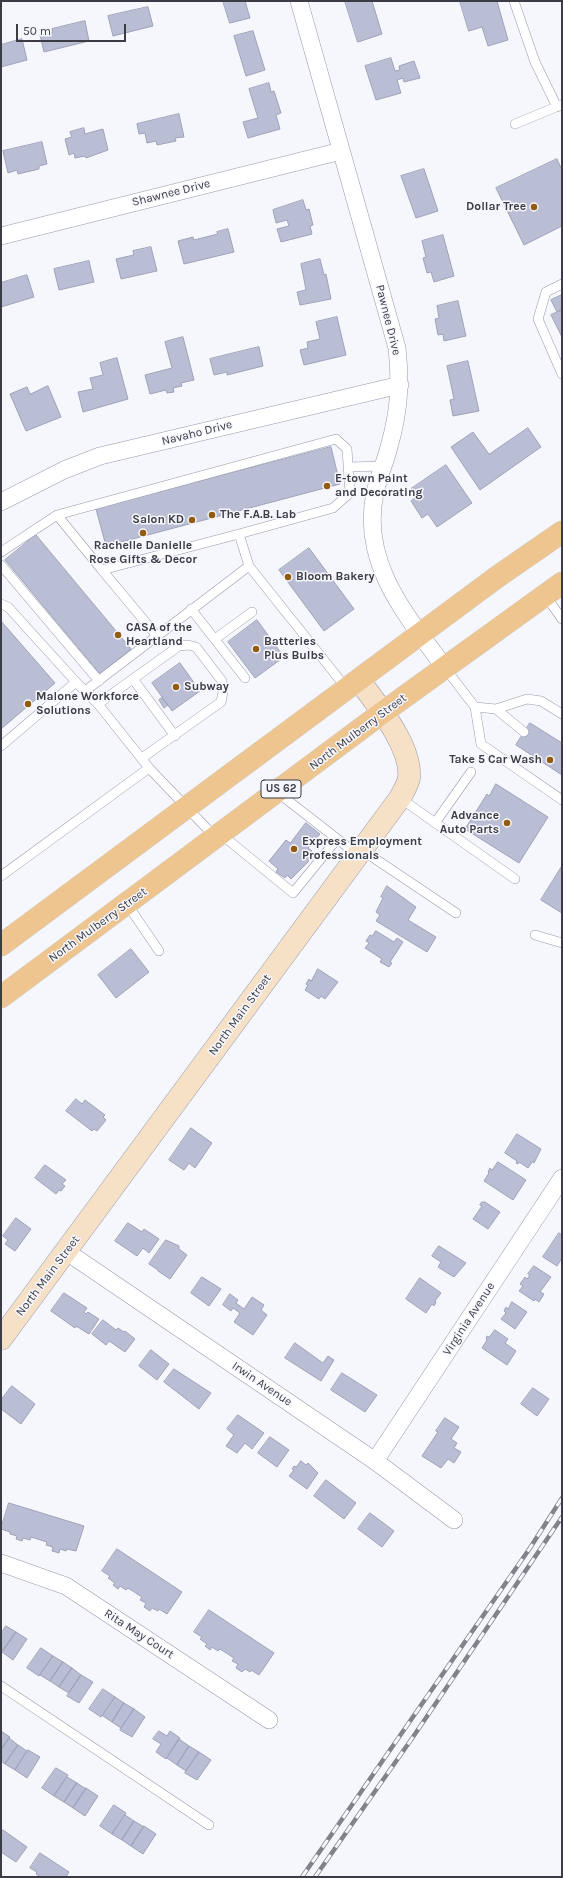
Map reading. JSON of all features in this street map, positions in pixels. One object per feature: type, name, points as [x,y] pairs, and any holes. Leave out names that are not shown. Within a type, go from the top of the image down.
[{"type":"main road","points":[[1,945],[497,577],[562,532]]},
{"type":"main road","name":"North Mulberry Street","points":[[1,997],[219,836],[382,713],[554,589]]},
{"type":"street","name":"Pawnee Drive","points":[[299,1],[397,348],[400,385],[392,434],[375,493],[372,517],[374,549],[393,593],[445,668]]},
{"type":"street","name":"Shawnee Drive","points":[[1,236],[341,151]]},
{"type":"street","name":"Navaho Drive","points":[[1,502],[64,470],[100,456],[400,385]]},
{"type":"street","name":"North Main Street","points":[[1,1339],[67,1252],[400,798],[409,779],[408,765],[405,754],[382,713],[353,684]]},
{"type":"street","name":"Virginia Avenue","points":[[375,1461],[562,1178]]},
{"type":"street","name":"Irwin Avenue","points":[[67,1252],[375,1461],[454,1520]]},
{"type":"street","name":"Rita May Court","points":[[1,1564],[66,1586],[269,1720]]},
{"type":"lane","points":[[514,1],[535,62],[559,105],[515,124]]},
{"type":"lane","points":[[562,284],[546,292],[538,319],[562,374]]},
{"type":"lane","points":[[1,552],[57,516],[336,439],[347,449],[350,493],[333,508],[102,570]]},
{"type":"lane","points":[[348,467],[383,466]]},
{"type":"lane","points":[[57,516],[157,636]]},
{"type":"lane","points":[[238,534],[249,566],[353,684]]},
{"type":"lane","points":[[1,565],[99,681]]},
{"type":"lane","points":[[85,691],[249,566]]},
{"type":"lane","points":[[554,589],[562,619]]},
{"type":"lane","points":[[1,604],[8,607],[98,704],[149,768],[187,807],[219,836],[293,893],[337,839]]},
{"type":"lane","points":[[191,609],[245,678]]},
{"type":"lane","points":[[215,640],[252,612]]},
{"type":"lane","points":[[98,704],[179,646],[188,645],[196,647],[222,681],[223,692],[221,702],[142,758]]},
{"type":"lane","points":[[445,668],[475,707],[481,744],[562,800]]},
{"type":"lane","points":[[133,679],[175,736]]},
{"type":"lane","points":[[1,746],[76,682]]},
{"type":"lane","points":[[475,707],[496,709],[527,698],[541,701],[562,714]]},
{"type":"lane","points":[[496,709],[524,732]]},
{"type":"lane","points":[[1,876],[149,768]]},
{"type":"lane","points":[[435,823],[471,772]]},
{"type":"lane","points":[[277,792],[337,839],[456,913]]},
{"type":"lane","points":[[400,798],[515,879]]},
{"type":"lane","points":[[127,904],[160,951]]},
{"type":"lane","points":[[535,936],[562,943]]},
{"type":"lane","points":[[2,1690],[209,1825]]},
{"type":"building","points":[[223,1],[245,1],[250,18],[230,23]]},
{"type":"building","points":[[345,1],[372,1],[382,34],[358,42]]},
{"type":"building","points":[[460,1],[497,1],[508,40],[488,46],[482,27],[469,31]]},
{"type":"building","points":[[148,7],[153,26],[113,36],[108,16]]},
{"type":"building","points":[[85,21],[89,41],[44,52],[40,35],[53,32],[52,29]]},
{"type":"building","points":[[253,31],[265,70],[246,76],[234,36]]},
{"type":"building","points":[[22,39],[27,60],[1,67],[1,45]]},
{"type":"building","points":[[391,58],[395,71],[400,70],[399,66],[414,61],[420,78],[404,82],[403,78],[397,80],[401,93],[376,100],[365,66]]},
{"type":"building","points":[[269,83],[271,92],[274,91],[281,113],[276,115],[280,129],[248,138],[243,122],[258,118],[249,89]]},
{"type":"building","points":[[179,114],[184,137],[175,138],[176,141],[157,145],[156,141],[147,143],[145,133],[139,134],[137,124]]},
{"type":"building","points":[[84,128],[85,134],[103,129],[108,150],[86,158],[85,156],[75,158],[74,153],[69,155],[65,139],[72,137],[70,132]]},
{"type":"building","points":[[42,142],[47,164],[39,166],[39,169],[18,174],[17,170],[8,173],[3,151]]},
{"type":"building","name":"Dollar Tree","points":[[557,159],[562,170],[562,226],[524,245],[496,188]]},
{"type":"building","points":[[424,169],[438,211],[416,218],[401,176]]},
{"type":"building","points":[[303,200],[306,210],[309,209],[313,225],[310,226],[312,234],[281,242],[277,229],[289,226],[287,220],[276,223],[273,210]]},
{"type":"building","points":[[228,229],[234,252],[184,264],[178,241],[193,237],[194,240],[218,234],[217,232]]},
{"type":"building","points":[[443,235],[454,276],[434,282],[431,272],[427,273],[423,258],[426,257],[422,241]]},
{"type":"building","points":[[151,247],[157,271],[121,279],[116,259],[134,255],[133,251]]},
{"type":"building","points":[[320,259],[324,275],[326,274],[331,299],[300,305],[297,292],[306,290],[301,264]]},
{"type":"building","points":[[89,261],[94,282],[59,290],[54,269]]},
{"type":"building","points":[[27,275],[34,297],[1,307],[1,283]]},
{"type":"building","points":[[562,295],[562,310],[557,312],[551,300]]},
{"type":"building","points":[[458,301],[466,336],[444,341],[443,334],[438,335],[435,319],[439,318],[437,306]]},
{"type":"building","points":[[562,310],[562,337],[551,315]]},
{"type":"building","points":[[337,317],[346,355],[304,365],[300,350],[308,348],[307,342],[320,339],[316,322]]},
{"type":"building","points":[[183,337],[194,380],[181,383],[182,386],[173,388],[174,392],[167,393],[166,390],[150,394],[145,375],[172,368],[165,342]]},
{"type":"building","points":[[259,347],[263,366],[227,375],[227,372],[214,375],[210,359]]},
{"type":"building","points":[[117,358],[128,399],[83,412],[78,392],[93,389],[90,378],[103,375],[100,363]]},
{"type":"building","points":[[468,361],[479,411],[453,416],[450,400],[454,399],[447,366]]},
{"type":"building","points":[[48,386],[61,417],[26,431],[10,394],[27,387],[30,394]]},
{"type":"building","points":[[528,428],[541,447],[480,490],[451,447],[473,432],[489,454]]},
{"type":"building","points":[[331,447],[340,484],[106,546],[96,509]]},
{"type":"building","points":[[446,465],[472,503],[437,527],[428,514],[422,518],[411,501],[416,497],[411,489]]},
{"type":"building","points":[[36,535],[131,649],[100,674],[5,560]]},
{"type":"building","points":[[309,548],[354,609],[324,631],[279,570]]},
{"type":"building","name":"Batteries Plus Bulbs","points":[[257,620],[284,657],[255,678],[228,642]]},
{"type":"building","points":[[1,621],[55,683],[1,729]]},
{"type":"building","name":"Subway","points":[[180,663],[200,691],[172,711],[152,683]]},
{"type":"building","points":[[162,698],[168,705],[164,708],[159,700]]},
{"type":"building","name":"Take 5 Car Wash","points":[[530,723],[562,743],[562,775],[516,745]]},
{"type":"building","name":"Advance Auto Parts","points":[[496,784],[548,817],[519,863],[465,829],[487,794],[489,796]]},
{"type":"building","name":"Express Employment Professionals","points":[[306,823],[320,834],[308,848],[312,851],[308,857],[310,858],[308,862],[291,879],[287,875],[285,878],[276,872],[278,869],[269,861],[286,840],[290,843]]},
{"type":"building","points":[[562,866],[562,913],[541,900]]},
{"type":"building","points":[[387,886],[416,907],[408,920],[436,937],[427,952],[376,921],[380,915],[376,912],[383,898],[381,897]]},
{"type":"building","points":[[376,931],[394,942],[397,938],[403,942],[390,962],[392,963],[389,967],[380,962],[382,959],[365,948],[369,943],[366,941],[370,935],[372,936]]},
{"type":"building","points":[[131,949],[149,972],[116,998],[98,975]]},
{"type":"building","points":[[318,969],[338,982],[325,999],[321,996],[319,999],[305,990],[309,979],[311,981]]},
{"type":"building","points":[[76,1099],[82,1104],[85,1100],[105,1115],[103,1117],[106,1120],[97,1131],[94,1129],[92,1131],[66,1111]]},
{"type":"building","points":[[191,1128],[212,1143],[195,1168],[189,1163],[184,1170],[169,1160]]},
{"type":"building","points":[[517,1134],[541,1149],[534,1163],[533,1161],[528,1168],[519,1162],[518,1164],[516,1163],[517,1161],[505,1153]]},
{"type":"building","points":[[498,1162],[526,1180],[513,1200],[484,1181],[490,1168],[492,1170]]},
{"type":"building","points":[[45,1165],[66,1180],[62,1184],[65,1186],[56,1194],[35,1178]]},
{"type":"building","points":[[482,1202],[485,1202],[500,1212],[488,1229],[473,1219],[482,1206],[480,1205]]},
{"type":"building","points":[[16,1218],[31,1229],[15,1251],[5,1244],[8,1240],[3,1236]]},
{"type":"building","points":[[128,1223],[142,1232],[144,1229],[159,1239],[149,1253],[143,1248],[137,1256],[115,1241]]},
{"type":"building","points":[[559,1233],[562,1235],[562,1258],[557,1266],[543,1257]]},
{"type":"building","points":[[166,1240],[179,1246],[179,1249],[187,1255],[170,1279],[149,1264]]},
{"type":"building","points":[[439,1246],[466,1263],[454,1277],[438,1267],[441,1262],[432,1256]]},
{"type":"building","points":[[534,1266],[551,1277],[540,1292],[544,1294],[539,1302],[535,1299],[534,1301],[519,1291],[523,1286],[520,1284],[525,1277],[527,1279],[530,1275],[528,1274]]},
{"type":"building","points":[[202,1277],[221,1289],[209,1306],[191,1293]]},
{"type":"building","points":[[420,1278],[441,1293],[435,1301],[434,1306],[432,1304],[426,1313],[406,1299]]},
{"type":"building","points":[[64,1293],[87,1308],[84,1312],[86,1314],[88,1312],[99,1319],[89,1334],[76,1326],[75,1328],[51,1311]]},
{"type":"building","points":[[230,1294],[238,1300],[236,1303],[244,1309],[252,1297],[264,1305],[261,1310],[267,1315],[253,1335],[234,1322],[240,1313],[233,1308],[231,1311],[223,1305]]},
{"type":"building","points":[[512,1302],[527,1312],[515,1329],[501,1319],[506,1313],[504,1311],[506,1307],[508,1309]]},
{"type":"building","points":[[103,1320],[116,1330],[118,1328],[124,1332],[125,1331],[135,1339],[125,1352],[109,1341],[106,1345],[92,1334]]},
{"type":"building","points":[[495,1330],[508,1339],[505,1343],[516,1351],[507,1365],[482,1348],[487,1340],[487,1336],[489,1337]]},
{"type":"building","points":[[295,1343],[323,1363],[328,1356],[334,1360],[321,1381],[285,1358]]},
{"type":"building","points":[[151,1350],[169,1364],[157,1380],[139,1366]]},
{"type":"building","points":[[174,1369],[211,1393],[199,1409],[164,1382]]},
{"type":"building","points":[[342,1373],[377,1395],[365,1412],[331,1390]]},
{"type":"building","points":[[12,1386],[35,1404],[21,1424],[1,1409],[1,1400]]},
{"type":"building","points":[[533,1388],[549,1399],[537,1416],[521,1404]]},
{"type":"building","points":[[238,1415],[264,1433],[252,1449],[245,1443],[237,1453],[226,1446],[234,1435],[227,1429]]},
{"type":"building","points":[[445,1418],[459,1427],[451,1439],[457,1443],[454,1448],[461,1452],[454,1463],[448,1459],[441,1468],[422,1456],[438,1432],[436,1431]]},
{"type":"building","points":[[270,1437],[289,1450],[277,1467],[258,1453]]},
{"type":"building","points":[[301,1461],[306,1465],[308,1463],[318,1473],[307,1489],[289,1476],[294,1470],[292,1469],[294,1466],[296,1467]]},
{"type":"building","points":[[326,1480],[356,1503],[344,1519],[314,1496]]},
{"type":"building","points":[[9,1503],[84,1526],[76,1551],[67,1549],[66,1551],[60,1549],[59,1553],[52,1551],[53,1547],[46,1545],[47,1542],[31,1537],[30,1540],[23,1538],[22,1541],[16,1539],[17,1536],[10,1534],[10,1532],[1,1529]]},
{"type":"building","points":[[370,1513],[394,1531],[382,1547],[358,1529]]},
{"type":"building","points":[[117,1549],[182,1592],[167,1614],[159,1609],[158,1611],[152,1608],[150,1611],[144,1607],[146,1603],[140,1600],[142,1597],[128,1588],[126,1590],[120,1586],[118,1589],[113,1585],[115,1583],[108,1578],[110,1576],[102,1571]]},
{"type":"building","points":[[209,1610],[274,1653],[259,1675],[251,1670],[250,1672],[245,1669],[242,1672],[236,1668],[238,1664],[232,1661],[234,1658],[220,1649],[218,1651],[212,1647],[210,1650],[205,1646],[207,1644],[200,1639],[202,1637],[194,1632]]},
{"type":"building","points":[[6,1626],[16,1632],[3,1651],[1,1649],[1,1634]]},
{"type":"building","points":[[16,1632],[27,1639],[13,1660],[2,1652]]},
{"type":"building","points":[[41,1648],[53,1656],[39,1676],[27,1668]]},
{"type":"building","points":[[53,1656],[63,1662],[50,1681],[40,1675]]},
{"type":"building","points":[[63,1662],[72,1668],[59,1687],[50,1681]]},
{"type":"building","points":[[72,1668],[81,1675],[69,1693],[59,1687]]},
{"type":"building","points":[[81,1675],[93,1682],[79,1703],[67,1696]]},
{"type":"building","points":[[103,1689],[115,1697],[101,1717],[89,1709]]},
{"type":"building","points":[[115,1697],[124,1703],[112,1722],[103,1716]]},
{"type":"building","points":[[124,1703],[134,1709],[121,1728],[112,1722]]},
{"type":"building","points":[[134,1709],[145,1717],[132,1737],[120,1730]]},
{"type":"building","points":[[1,1731],[10,1737],[1,1750]]},
{"type":"building","points":[[159,1731],[167,1736],[170,1731],[180,1738],[166,1759],[156,1752],[161,1744],[153,1739]]},
{"type":"building","points":[[9,1738],[18,1745],[5,1764],[1,1761],[1,1750]]},
{"type":"building","points":[[179,1739],[189,1746],[177,1765],[167,1758]]},
{"type":"building","points":[[18,1745],[27,1751],[15,1770],[5,1764]]},
{"type":"building","points":[[189,1746],[199,1752],[186,1771],[177,1765]]},
{"type":"building","points":[[28,1750],[40,1757],[27,1778],[15,1770]]},
{"type":"building","points":[[199,1752],[211,1760],[197,1780],[185,1773]]},
{"type":"building","points":[[56,1768],[68,1775],[54,1796],[42,1788]]},
{"type":"building","points":[[67,1777],[77,1783],[64,1802],[54,1796]]},
{"type":"building","points":[[77,1783],[86,1789],[73,1808],[64,1802]]},
{"type":"building","points":[[86,1788],[98,1796],[85,1816],[73,1808]]},
{"type":"building","points":[[114,1805],[126,1813],[112,1834],[100,1826]]},
{"type":"building","points":[[125,1815],[134,1821],[122,1840],[112,1834]]},
{"type":"building","points":[[134,1821],[144,1827],[131,1846],[122,1840]]},
{"type":"building","points":[[144,1826],[156,1834],[143,1854],[131,1846]]},
{"type":"building","points":[[3,1830],[27,1847],[16,1862],[1,1852],[1,1833]]},
{"type":"building","points":[[40,1853],[69,1872],[66,1877],[41,1877],[36,1874],[37,1872],[30,1868]]},
{"type":"railway","points":[[302,1877],[530,1548],[562,1498]]},
{"type":"railway","points":[[315,1877],[413,1737],[562,1517]]},
{"type":"place","name":"Dollar Tree","points":[[534,207]]},
{"type":"place","name":"E-town Paint and Decorating","points":[[327,486]]},
{"type":"place","name":"The F.A.B. Lab","points":[[212,515]]},
{"type":"place","name":"Salon KD","points":[[192,520]]},
{"type":"place","name":"Rachelle Danielle Rose Gifts & Decor","points":[[143,533]]},
{"type":"place","name":"Bloom Bakery","points":[[288,577]]},
{"type":"place","name":"CASA of the Heartland","points":[[118,635]]},
{"type":"place","name":"Batteries Plus Bulbs","points":[[256,649]]},
{"type":"place","name":"Subway","points":[[176,687]]},
{"type":"place","name":"Malone Workforce Solutions","points":[[28,704]]},
{"type":"place","name":"Take 5 Car Wash","points":[[550,760]]},
{"type":"place","name":"Advance Auto Parts","points":[[507,823]]},
{"type":"place","name":"Express Employment Professionals","points":[[294,849]]}]
